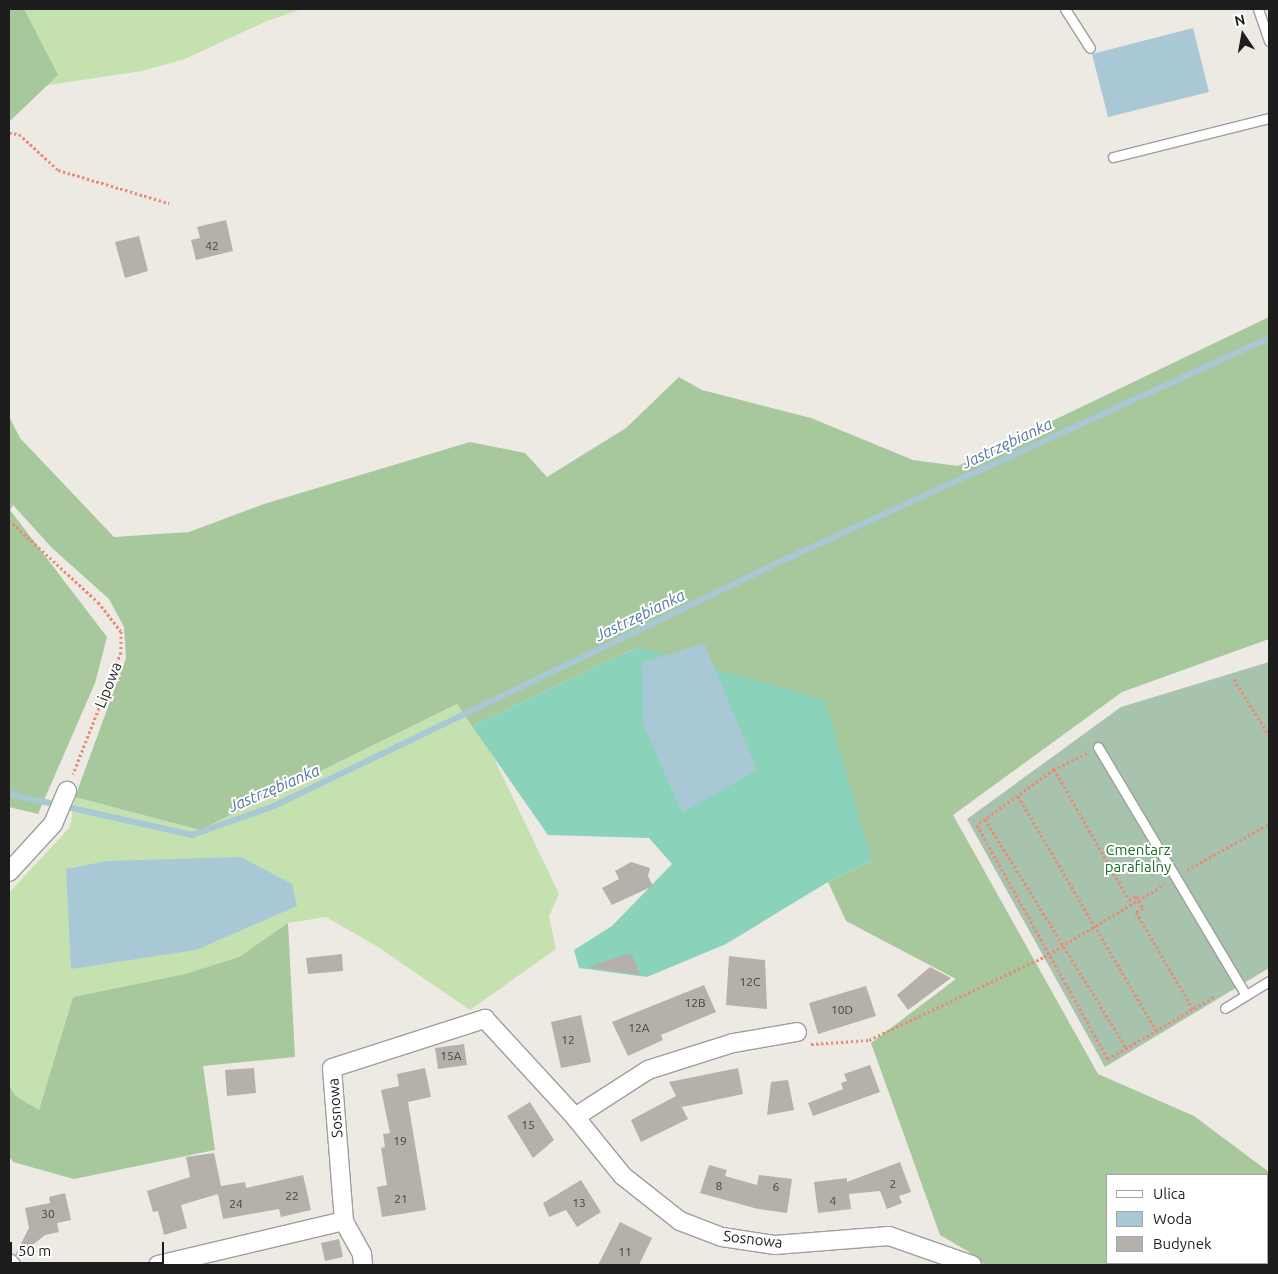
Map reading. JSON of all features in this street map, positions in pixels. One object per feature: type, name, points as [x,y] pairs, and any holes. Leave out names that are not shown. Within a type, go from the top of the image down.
[{"type":"street","points":[[9,872],[53,824],[67,791]]},
{"type":"street","name":"Sosnowa","points":[[344,1221],[332,1068],[485,1019],[575,1117],[623,1176],[680,1222],[722,1237],[775,1245],[888,1236],[972,1265]]},
{"type":"street","points":[[575,1117],[648,1070],[734,1043],[797,1032]]},
{"type":"street","points":[[158,1265],[344,1221],[362,1254],[362,1265]]},
{"type":"lane","points":[[1065,9],[1090,48]]},
{"type":"lane","points":[[1258,9],[1269,41]]},
{"type":"lane","points":[[1113,158],[1269,118]]},
{"type":"lane","points":[[1098,747],[1246,995]]},
{"type":"lane","points":[[1225,1008],[1269,981]]},
{"type":"path","points":[[9,133],[19,134],[58,170],[169,203]]},
{"type":"path","name":"Lipowa","points":[[9,520],[98,602],[121,631],[122,652],[67,791]]},
{"type":"path","points":[[1234,679],[1269,736]]},
{"type":"path","points":[[1098,747],[1054,769],[977,824],[1048,955],[1108,1058],[1157,1032],[1218,994]]},
{"type":"path","points":[[1054,769],[1129,900],[1136,896],[1143,908],[1136,912],[1193,1009]]},
{"type":"path","points":[[1018,796],[1157,1032]]},
{"type":"path","points":[[984,819],[1127,1049]]},
{"type":"path","points":[[797,1032],[805,1044],[869,1040],[1048,955],[1139,902],[1175,877],[1269,824]]},
{"type":"green space","points":[[9,9],[24,9],[58,75],[9,122]]},
{"type":"green space","points":[[15,9],[302,9],[267,21],[185,59],[142,71],[29,88]]},
{"type":"green space","points":[[1269,317],[1269,639],[1122,692],[953,815],[1098,1074],[1194,1116],[1269,1172],[1269,1265],[985,1265],[969,1252],[940,1235],[871,1043],[956,979],[846,921],[828,882],[872,861],[638,647],[472,726],[457,704],[200,830],[75,797],[126,658],[124,627],[109,599],[52,548],[13,505],[10,510],[107,637],[95,683],[38,814],[9,807],[9,416],[20,438],[114,537],[189,532],[264,504],[470,442],[525,453],[547,477],[626,428],[679,377],[702,390],[811,418],[913,460],[958,466]]},
{"type":"green space","points":[[638,647],[825,700],[872,861],[828,882],[726,944],[647,977],[579,968],[574,950],[612,926],[672,864],[649,838],[548,835],[472,726]]},
{"type":"green space","name":"Cmentarz parafialny","points":[[1269,662],[1269,968],[1105,1067],[967,819],[1121,707]]},
{"type":"green space","points":[[459,703],[493,756],[559,894],[549,916],[556,949],[470,1010],[378,947],[326,917],[288,923],[239,957],[185,974],[73,997],[39,1110],[16,1096],[9,1086],[9,893],[70,827],[75,797],[200,830]]},
{"type":"green space","points":[[288,923],[295,1057],[203,1066],[215,1150],[74,1179],[13,1162],[9,1156],[9,1086],[16,1096],[39,1110],[73,997],[185,974],[239,957]]},
{"type":"water","points":[[1193,28],[1209,92],[1108,117],[1092,54]]},
{"type":"water","points":[[704,643],[757,770],[682,813],[643,724],[642,663]]},
{"type":"water","points":[[241,857],[292,884],[297,906],[196,950],[71,969],[66,869],[107,861]]},
{"type":"building","points":[[226,220],[233,251],[196,260],[191,240],[200,238],[197,227]]},
{"type":"building","points":[[139,236],[148,271],[125,278],[115,242]]},
{"type":"building","points":[[631,862],[650,868],[648,876],[653,886],[612,905],[602,888],[619,879],[615,871]]},
{"type":"building","points":[[631,953],[640,975],[588,967]]},
{"type":"building","points":[[342,954],[343,971],[308,974],[306,958]]},
{"type":"building","points":[[729,956],[765,960],[767,1009],[726,1005]]},
{"type":"building","points":[[930,967],[951,978],[908,1010],[897,995]]},
{"type":"building","points":[[704,985],[716,1012],[661,1035],[663,1040],[628,1056],[612,1022]]},
{"type":"building","points":[[866,986],[876,1016],[818,1034],[809,1003]]},
{"type":"building","points":[[581,1015],[591,1062],[561,1068],[551,1022]]},
{"type":"building","points":[[464,1044],[467,1065],[438,1069],[435,1048]]},
{"type":"building","points":[[870,1065],[880,1092],[813,1116],[808,1103],[843,1089],[841,1083],[847,1081],[844,1074]]},
{"type":"building","points":[[254,1068],[256,1093],[227,1096],[225,1070]]},
{"type":"building","points":[[425,1068],[431,1097],[408,1102],[426,1210],[382,1217],[377,1187],[387,1185],[381,1148],[385,1147],[383,1134],[390,1133],[381,1090],[399,1086],[397,1074]]},
{"type":"building","points":[[738,1068],[743,1094],[682,1107],[679,1102],[688,1119],[641,1142],[631,1120],[676,1096],[669,1082]]},
{"type":"building","points":[[788,1080],[794,1110],[767,1115],[771,1082]]},
{"type":"building","points":[[530,1102],[554,1140],[533,1158],[507,1116]]},
{"type":"building","points":[[214,1153],[221,1186],[245,1182],[246,1188],[303,1175],[311,1210],[281,1217],[279,1209],[223,1219],[218,1194],[181,1205],[187,1228],[164,1235],[158,1211],[153,1212],[147,1191],[190,1177],[186,1157]]},
{"type":"building","points":[[900,1162],[911,1192],[899,1196],[902,1203],[887,1209],[880,1191],[849,1194],[851,1209],[818,1213],[814,1182],[847,1178],[847,1182]]},
{"type":"building","points":[[709,1165],[727,1170],[725,1176],[757,1185],[759,1175],[792,1179],[787,1213],[758,1209],[700,1193]]},
{"type":"building","points":[[581,1180],[601,1212],[577,1227],[566,1210],[549,1217],[543,1203]]},
{"type":"building","points":[[65,1193],[71,1220],[57,1223],[59,1232],[45,1235],[18,1257],[15,1255],[29,1228],[25,1208],[50,1203],[49,1197]]},
{"type":"building","points":[[620,1222],[652,1238],[639,1265],[598,1265]]},
{"type":"building","points":[[339,1239],[343,1257],[325,1261],[321,1243]]},
{"type":"waterway","name":"Jastrzębianka","points":[[9,794],[192,835],[274,806],[788,558],[1269,338]]}]
